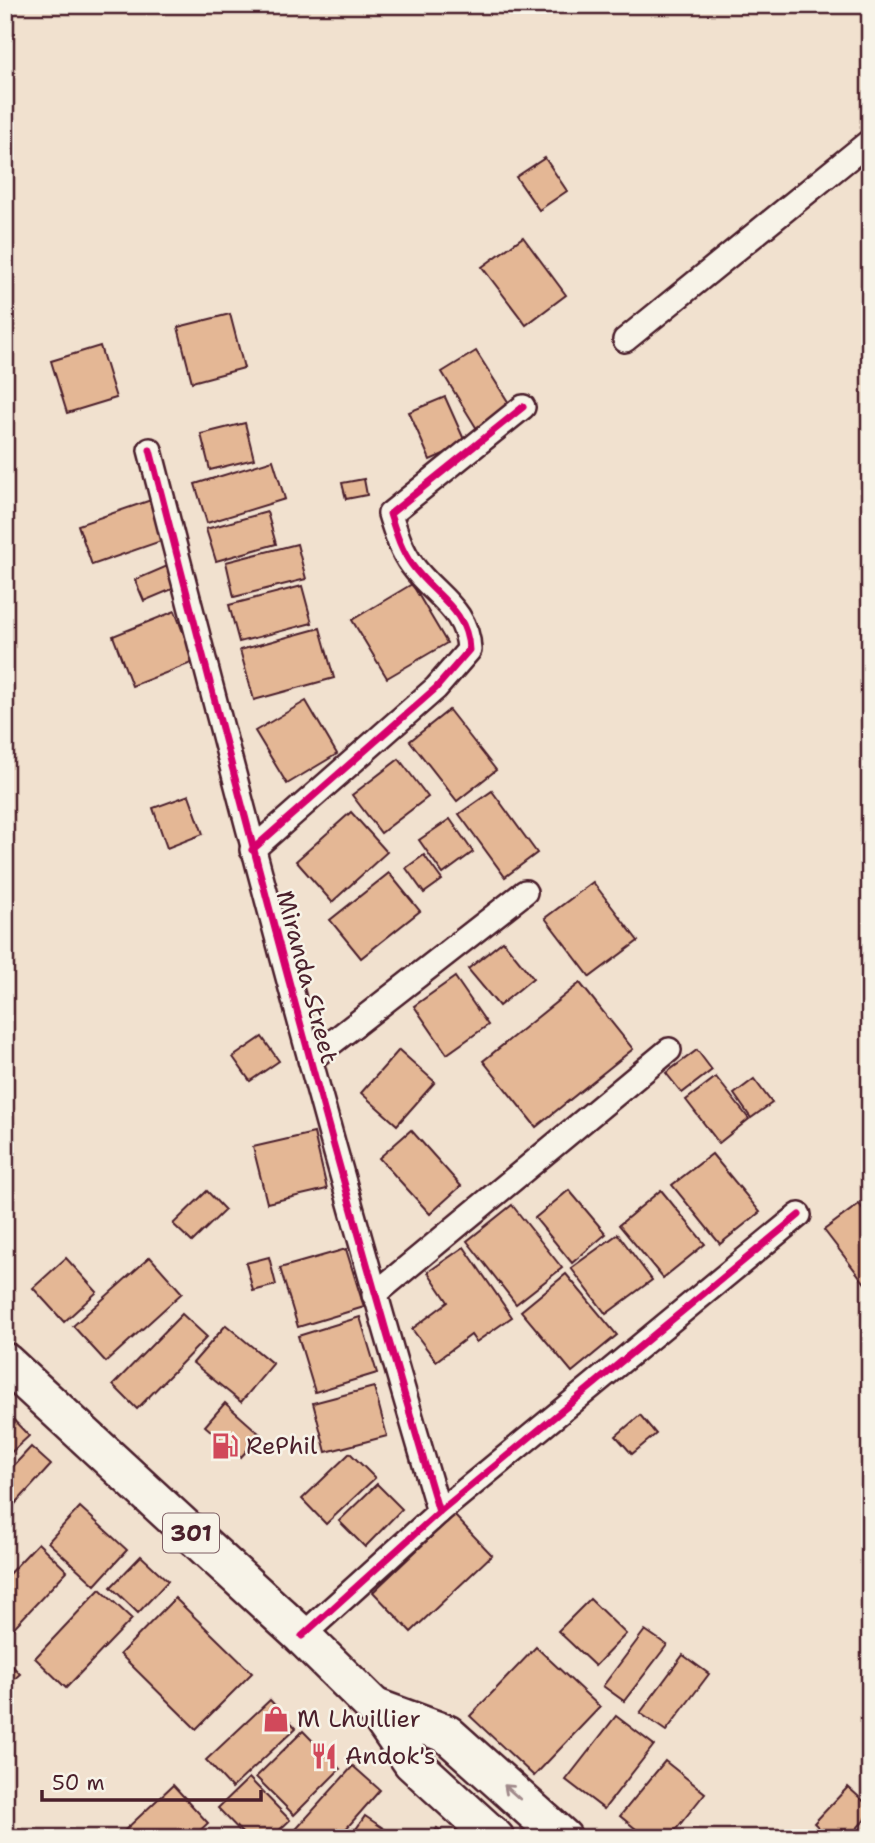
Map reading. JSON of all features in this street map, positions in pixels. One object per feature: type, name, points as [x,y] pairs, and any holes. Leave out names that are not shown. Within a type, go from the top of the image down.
[{"type":"main road","name":"301","points":[[5,1362],[302,1636],[374,1707],[412,1762],[495,1838]]},
{"type":"main road","name":"301","points":[[374,1707],[447,1734],[563,1838]]},
{"type":"street","points":[[625,340],[870,141]]},
{"type":"street","points":[[252,850],[436,688],[468,650],[468,634],[452,604],[413,567],[398,542],[390,514],[523,407]]},
{"type":"street","name":"Miranda Street","points":[[150,450],[252,850],[374,1295],[439,1512]]},
{"type":"street","points":[[310,1060],[525,892]]},
{"type":"street","points":[[374,1295],[669,1050]]},
{"type":"street","points":[[302,1636],[439,1512],[799,1215]]},
{"type":"building","points":[[545,158],[567,191],[539,210],[516,177]]},
{"type":"building","points":[[523,237],[566,295],[526,325],[482,267]]},
{"type":"building","points":[[230,314],[244,368],[192,382],[178,327]]},
{"type":"building","points":[[100,346],[116,398],[67,413],[51,361]]},
{"type":"building","points":[[476,351],[512,408],[477,429],[442,372]]},
{"type":"building","points":[[445,397],[466,444],[430,460],[409,412]]},
{"type":"building","points":[[245,423],[254,459],[210,470],[201,434]]},
{"type":"building","points":[[273,460],[285,499],[207,523],[195,484]]},
{"type":"building","points":[[364,479],[367,495],[346,499],[342,483]]},
{"type":"building","points":[[151,500],[164,540],[92,565],[78,525]]},
{"type":"building","points":[[267,512],[276,544],[216,561],[206,529]]},
{"type":"building","points":[[297,544],[306,579],[234,597],[226,562]]},
{"type":"building","points":[[172,564],[182,585],[144,601],[135,580]]},
{"type":"building","points":[[412,584],[447,643],[387,678],[352,620]]},
{"type":"building","points":[[302,586],[312,623],[239,642],[229,605]]},
{"type":"building","points":[[175,611],[194,662],[132,686],[113,636]]},
{"type":"building","points":[[320,628],[334,678],[254,700],[240,650]]},
{"type":"building","points":[[306,701],[337,754],[287,784],[255,731]]},
{"type":"building","points":[[449,710],[496,770],[457,801],[410,741]]},
{"type":"building","points":[[399,759],[428,797],[381,833],[352,795]]},
{"type":"building","points":[[492,791],[537,853],[505,877],[459,814]]},
{"type":"building","points":[[189,795],[203,834],[167,848],[153,808]]},
{"type":"building","points":[[351,812],[387,852],[332,902],[296,861]]},
{"type":"building","points":[[450,819],[473,852],[443,874],[419,840]]},
{"type":"building","points":[[424,855],[442,880],[424,893],[406,868]]},
{"type":"building","points":[[389,873],[420,911],[361,958],[330,920]]},
{"type":"building","points":[[593,882],[638,941],[590,977],[545,918]]},
{"type":"building","points":[[503,941],[533,978],[499,1006],[468,969]]},
{"type":"building","points":[[455,977],[488,1025],[447,1054],[414,1006]]},
{"type":"building","points":[[580,983],[633,1049],[536,1127],[483,1061]]},
{"type":"building","points":[[262,1037],[279,1061],[250,1081],[233,1057]]},
{"type":"building","points":[[399,1050],[435,1082],[397,1125],[361,1093]]},
{"type":"building","points":[[697,1050],[712,1070],[682,1093],[666,1073]]},
{"type":"building","points":[[716,1077],[749,1119],[719,1143],[686,1100]]},
{"type":"building","points":[[754,1079],[772,1103],[751,1118],[734,1094]]},
{"type":"building","points":[[411,1130],[461,1186],[430,1214],[379,1158]]},
{"type":"building","points":[[314,1133],[327,1189],[267,1203],[253,1147]]},
{"type":"building","points":[[712,1154],[760,1212],[720,1244],[672,1185]]},
{"type":"building","points":[[569,1190],[606,1234],[572,1263],[535,1218]]},
{"type":"building","points":[[661,1190],[705,1244],[663,1278],[619,1225]]},
{"type":"building","points":[[207,1191],[225,1210],[192,1242],[173,1224]]},
{"type":"building","points":[[859,1204],[870,1218],[870,1290],[824,1230]]},
{"type":"building","points":[[512,1205],[562,1268],[516,1304],[467,1241]]},
{"type":"building","points":[[618,1234],[652,1280],[606,1314],[571,1268]]},
{"type":"building","points":[[464,1247],[512,1317],[476,1342],[471,1335],[436,1361],[412,1329],[448,1302],[428,1272]]},
{"type":"building","points":[[346,1249],[364,1307],[298,1327],[280,1268]]},
{"type":"building","points":[[150,1257],[182,1293],[106,1362],[73,1326]]},
{"type":"building","points":[[269,1257],[276,1285],[253,1291],[246,1263]]},
{"type":"building","points":[[66,1258],[97,1292],[64,1322],[33,1288]]},
{"type":"building","points":[[566,1274],[617,1335],[572,1372],[521,1311]]},
{"type":"building","points":[[182,1314],[207,1337],[137,1409],[113,1385]]},
{"type":"building","points":[[360,1317],[377,1373],[315,1392],[298,1336]]},
{"type":"building","points":[[226,1325],[273,1364],[241,1402],[193,1363]]},
{"type":"building","points":[[374,1387],[387,1436],[326,1452],[313,1403]]},
{"type":"building","points":[[225,1403],[261,1435],[241,1457],[205,1426]]},
{"type":"building","points":[[5,1411],[29,1436],[5,1458]]},
{"type":"building","points":[[640,1415],[656,1434],[632,1454],[616,1436]]},
{"type":"building","points":[[31,1447],[51,1465],[5,1515],[5,1475]]},
{"type":"building","points":[[350,1453],[375,1478],[326,1524],[302,1499]]},
{"type":"building","points":[[377,1484],[402,1509],[365,1547],[339,1521]]},
{"type":"building","points":[[80,1507],[127,1550],[95,1585],[48,1542]]},
{"type":"building","points":[[454,1515],[492,1555],[411,1632],[373,1592]]},
{"type":"building","points":[[38,1543],[67,1571],[5,1637],[5,1578]]},
{"type":"building","points":[[141,1556],[168,1581],[138,1613],[111,1587]]},
{"type":"building","points":[[100,1589],[132,1619],[66,1688],[35,1658]]},
{"type":"building","points":[[175,1598],[252,1673],[196,1729],[120,1654]]},
{"type":"building","points":[[590,1599],[626,1634],[595,1666],[558,1631]]},
{"type":"building","points":[[645,1630],[667,1645],[624,1701],[603,1686]]},
{"type":"building","points":[[536,1647],[600,1707],[534,1776],[470,1716]]},
{"type":"building","points":[[683,1655],[709,1674],[666,1731],[640,1713]]},
{"type":"building","points":[[5,1658],[20,1674],[5,1687]]},
{"type":"building","points":[[270,1700],[296,1728],[232,1788],[206,1760]]},
{"type":"building","points":[[616,1716],[654,1745],[604,1809],[566,1780]]},
{"type":"building","points":[[303,1731],[340,1769],[294,1815],[256,1777]]},
{"type":"building","points":[[665,1761],[705,1793],[669,1838],[647,1838],[620,1816]]},
{"type":"building","points":[[353,1766],[380,1790],[338,1838],[289,1837]]},
{"type":"building","points":[[249,1778],[290,1820],[271,1838],[247,1838],[218,1808]]},
{"type":"building","points":[[173,1785],[208,1823],[192,1838],[129,1838],[123,1832]]},
{"type":"building","points":[[848,1787],[870,1807],[870,1814],[848,1838],[829,1838],[814,1823]]},
{"type":"building","points":[[365,1816],[398,1838],[350,1838]]},
{"type":"building","points":[[437,1828],[450,1838],[431,1838]]},
{"type":"cycle path","points":[[252,850],[436,688],[469,650],[463,624],[448,603],[420,576],[408,559],[390,514],[523,407]]},
{"type":"cycle path","points":[[150,450],[289,982],[439,1512]]},
{"type":"cycle path","points":[[302,1636],[439,1512],[799,1215]]},
{"type":"place","name":"RePhil","points":[[225,1446]]},
{"type":"place","name":"M Lhuillier","points":[[276,1719]]},
{"type":"place","name":"Andok's","points":[[324,1756]]}]
